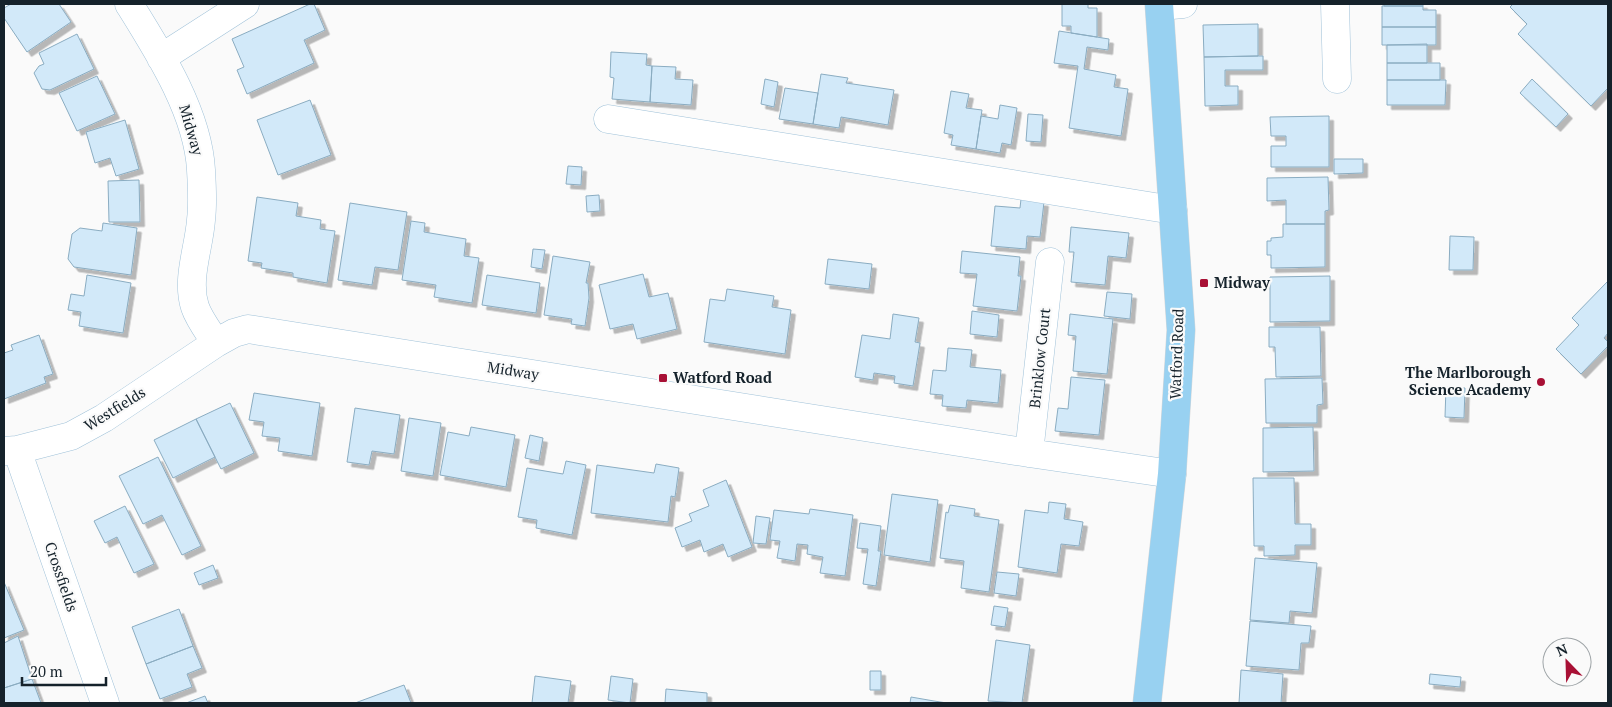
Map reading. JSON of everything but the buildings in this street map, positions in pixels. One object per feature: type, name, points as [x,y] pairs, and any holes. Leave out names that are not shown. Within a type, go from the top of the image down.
[{"type":"main road","name":"Watford Road","points":[[1147,703],[1172,474],[1180,330],[1173,210],[1168,4]]},
{"type":"street","name":"Midway","points":[[129,4],[180,92],[194,133],[201,169],[202,220],[193,272],[192,294],[195,308],[216,343],[234,333],[248,329],[263,330],[1029,453],[1172,474]]},
{"type":"street","points":[[161,58],[245,4]]},
{"type":"street","points":[[1335,4],[1337,79]]},
{"type":"street","points":[[608,119],[1173,210]]},
{"type":"street","name":"Brinklow Court","points":[[1029,453],[1050,262]]},
{"type":"street","name":"Westfields","points":[[10,451],[71,436],[104,418],[216,343]]},
{"type":"street","name":"Crossfields","points":[[10,451],[104,703]]},
{"type":"place","name":"Midway","points":[[1204,283]]},
{"type":"place","name":"Watford Road","points":[[663,378]]},
{"type":"place","name":"The Marlborough Science Academy","points":[[1541,382]]}]
